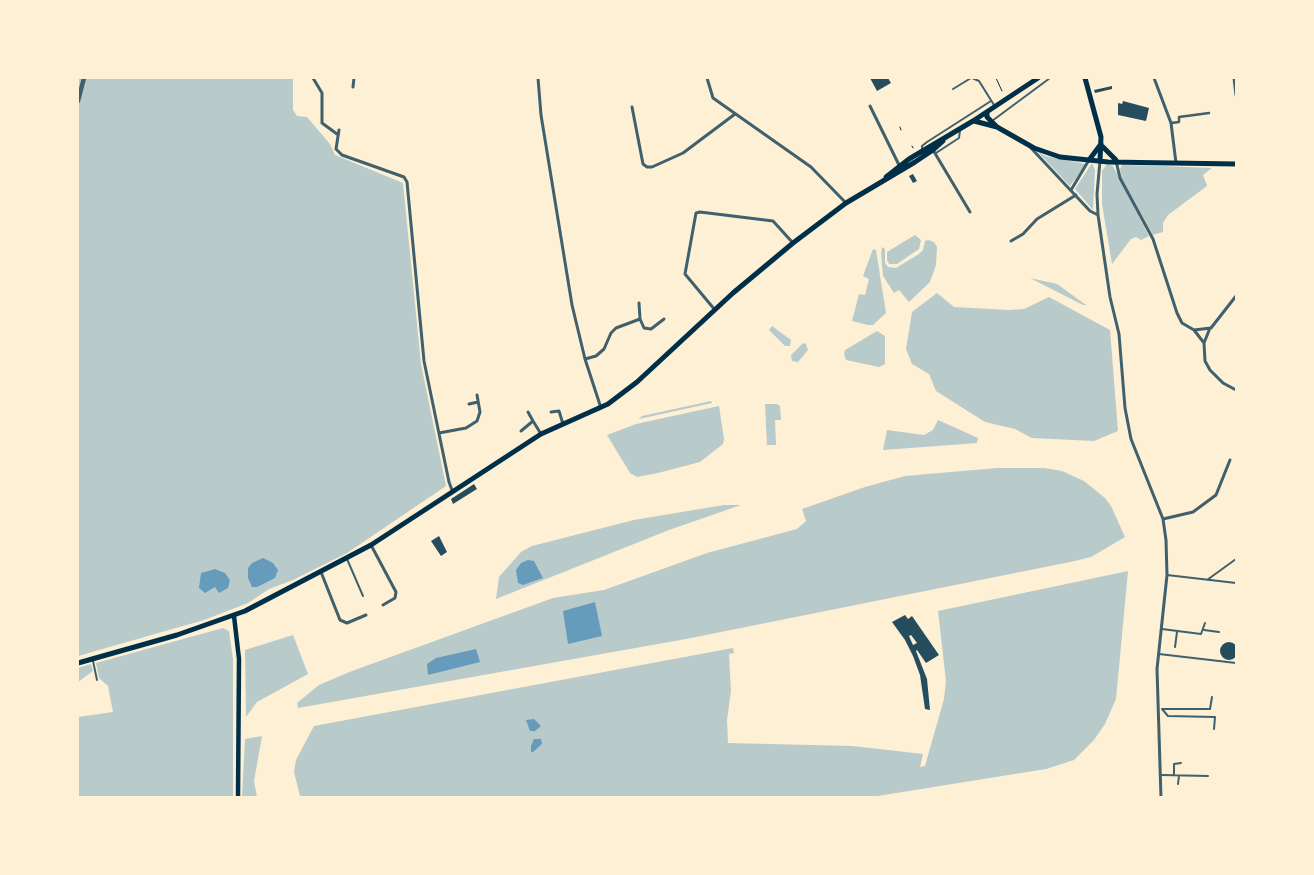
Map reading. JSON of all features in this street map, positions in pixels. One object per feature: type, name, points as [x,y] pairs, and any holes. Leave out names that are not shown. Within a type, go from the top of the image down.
[{"type":"main road","points":[[1030,83],[1033,78]]},
{"type":"main road","points":[[78,662],[234,616],[371,545],[452,490],[541,434],[601,408],[637,382],[715,310],[793,243],[846,203],[901,168],[922,151],[943,141],[1038,78]]},
{"type":"main road","points":[[1085,78],[1098,124],[1101,144],[1100,161]]},
{"type":"main road","points":[[988,112],[987,116],[997,127],[1050,155],[1100,161],[1236,164]]},
{"type":"main road","points":[[974,121],[997,127]]},
{"type":"main road","points":[[901,168],[934,152],[943,141]]},
{"type":"main road","points":[[1089,160],[1101,144]]},
{"type":"main road","points":[[1101,144],[1116,161]]},
{"type":"main road","points":[[234,616],[239,658],[238,798]]},
{"type":"street","points":[[78,101],[84,78]]},
{"type":"street","points":[[314,78],[323,100],[322,123],[338,132],[336,149],[342,155],[404,178],[407,182],[424,361],[452,490]]},
{"type":"street","points":[[353,87],[354,78]]},
{"type":"street","points":[[538,78],[541,114],[564,254],[585,359],[601,408]]},
{"type":"street","points":[[706,78],[713,98],[811,168],[846,203]]},
{"type":"street","points":[[1154,78],[1171,123],[1176,163]]},
{"type":"street","points":[[1234,78],[1236,95]]},
{"type":"street","points":[[870,106],[901,168]]},
{"type":"street","points":[[632,107],[643,164],[646,167],[652,167],[683,153],[735,114]]},
{"type":"street","points":[[1171,123],[1179,122],[1179,117],[1209,114]]},
{"type":"street","points":[[1028,145],[1090,210],[1098,215]]},
{"type":"street","points":[[934,152],[970,212]]},
{"type":"street","points":[[1071,190],[1089,160]]},
{"type":"street","points":[[1100,161],[1097,194],[1098,215],[1110,297],[1119,334],[1127,423],[1145,477],[1163,519],[1168,558],[1158,654],[1157,710],[1162,775],[1161,798]]},
{"type":"street","points":[[1116,161],[1120,178],[1153,239],[1177,313],[1182,323],[1194,330],[1204,343]]},
{"type":"street","points":[[1011,240],[1023,234],[1036,218],[1076,195]]},
{"type":"street","points":[[715,310],[685,274],[696,213],[773,221],[793,243]]},
{"type":"street","points":[[1236,296],[1210,328],[1204,343],[1206,361],[1210,370],[1223,383],[1236,390]]},
{"type":"street","points":[[639,303],[640,319],[647,330],[664,319]]},
{"type":"street","points":[[619,318],[621,325]]},
{"type":"street","points":[[585,359],[596,356],[604,349],[611,333],[621,325],[640,319]]},
{"type":"street","points":[[1194,330],[1210,328]]},
{"type":"street","points":[[439,433],[473,425],[480,416],[477,394]]},
{"type":"street","points":[[469,404],[478,402]]},
{"type":"street","points":[[551,412],[559,411],[563,424]]},
{"type":"street","points":[[528,412],[541,434]]},
{"type":"street","points":[[521,430],[533,421]]},
{"type":"street","points":[[1163,519],[1193,512],[1216,495],[1230,460]]},
{"type":"street","points":[[371,545],[396,592],[396,598],[383,605]]},
{"type":"street","points":[[321,572],[340,620],[347,624],[366,615]]},
{"type":"lane","points":[[953,89],[972,78],[979,81],[995,107]]},
{"type":"lane","points":[[991,121],[1050,78]]},
{"type":"lane","points":[[922,151],[922,146],[927,142],[991,100]]},
{"type":"lane","points":[[934,152],[959,138],[960,130]]},
{"type":"lane","points":[[347,559],[364,596]]},
{"type":"lane","points":[[1207,580],[1236,559]]},
{"type":"lane","points":[[1167,575],[1236,583]]},
{"type":"lane","points":[[1160,629],[1201,634],[1205,623]]},
{"type":"lane","points":[[1203,630],[1219,632]]},
{"type":"lane","points":[[1175,647],[1177,631]]},
{"type":"lane","points":[[1158,654],[1236,662]]},
{"type":"lane","points":[[92,659],[97,680]]},
{"type":"lane","points":[[1157,710],[1210,709],[1212,697]]},
{"type":"lane","points":[[1162,709],[1168,716],[1215,717],[1214,729]]},
{"type":"lane","points":[[1174,775],[1174,764],[1181,763]]},
{"type":"lane","points":[[1162,775],[1208,776]]},
{"type":"lane","points":[[1178,784],[1179,775]]},
{"type":"path","points":[[996,78],[1002,91]]},
{"type":"shaded area","points":[[78,78],[293,78],[293,110],[297,116],[307,117],[330,144],[335,155],[403,183],[421,364],[446,486],[347,553],[293,580],[269,589],[248,603],[204,620],[78,656]]},
{"type":"shaded area","points":[[1036,150],[1045,156],[1086,164],[1070,186]]},
{"type":"shaded area","points":[[1092,163],[1095,170],[1093,210],[1075,189]]},
{"type":"shaded area","points":[[1107,164],[1113,166],[1149,236],[1141,240],[1136,237],[1131,239],[1112,264],[1102,204],[1102,171]]},
{"type":"shaded area","points":[[1122,165],[1212,168],[1203,175],[1207,186],[1168,215],[1163,223],[1163,232],[1153,235],[1121,177],[1120,169]]},
{"type":"shaded area","points":[[915,235],[921,240],[919,249],[897,264],[889,264],[887,252]]},
{"type":"shaded area","points":[[925,241],[934,242],[937,247],[936,265],[930,282],[909,302],[899,290],[894,293],[883,276],[882,247],[885,249],[885,263],[888,267],[896,268],[919,254],[923,250]]},
{"type":"shaded area","points":[[873,249],[876,250],[886,313],[873,325],[868,325],[852,321],[859,294],[865,295],[869,279],[863,276]]},
{"type":"shaded area","points":[[1030,278],[1057,284],[1086,305],[1083,305]]},
{"type":"shaded area","points":[[937,293],[954,307],[1009,310],[1024,309],[1049,297],[1110,330],[1118,431],[1094,441],[1032,438],[1015,429],[985,422],[936,391],[929,374],[912,364],[906,349],[912,312]]},
{"type":"shaded area","points":[[772,326],[791,340],[790,346],[785,346],[769,330]]},
{"type":"shaded area","points":[[877,331],[885,336],[885,364],[879,367],[846,360],[845,350]]},
{"type":"shaded area","points":[[803,343],[806,344],[808,350],[798,362],[792,361],[791,355]]},
{"type":"shaded area","points":[[711,401],[712,403],[639,419],[642,416]]},
{"type":"shaded area","points":[[765,404],[777,404],[780,406],[781,420],[775,420],[776,445],[767,445]]},
{"type":"shaded area","points":[[719,406],[724,439],[723,444],[700,462],[658,473],[637,477],[630,473],[607,435],[636,424]]},
{"type":"shaded area","points":[[938,420],[978,438],[977,443],[883,450],[887,430],[924,435],[933,430]]},
{"type":"shaded area","points":[[997,468],[1044,468],[1062,471],[1084,481],[1105,498],[1111,506],[1125,537],[1091,557],[1075,561],[686,639],[298,708],[297,703],[319,685],[352,671],[553,598],[604,590],[707,553],[797,529],[806,521],[802,509],[865,487],[905,476]]},
{"type":"shaded area","points":[[724,505],[741,505],[669,530],[496,599],[499,577],[521,552],[532,546],[634,520]]},
{"type":"shaded area","points":[[1128,571],[1116,699],[1105,724],[1094,740],[1074,760],[1046,769],[865,798],[300,796],[294,772],[296,760],[314,726],[733,648],[734,653],[729,654],[731,691],[727,720],[728,743],[852,746],[923,754],[920,767],[925,766],[944,699],[946,681],[938,611]]},
{"type":"shaded area","points":[[223,628],[229,631],[233,659],[233,797],[78,797],[78,717],[113,712],[108,686],[99,678],[96,663]]},
{"type":"shaded area","points":[[293,635],[308,674],[257,702],[246,717],[245,650]]},
{"type":"shaded area","points":[[91,664],[93,671],[78,682],[78,668]]},
{"type":"shaded area","points":[[262,736],[254,781],[257,797],[242,797],[245,739]]},
{"type":"water","points":[[263,558],[273,563],[278,570],[275,578],[257,587],[252,587],[248,578],[248,568],[252,563]]},
{"type":"water","points":[[528,560],[534,561],[543,578],[523,585],[518,583],[516,570],[521,563]]},
{"type":"water","points":[[215,569],[225,573],[230,580],[228,588],[219,593],[215,587],[205,593],[199,588],[201,573]]},
{"type":"water","points":[[595,602],[602,636],[568,644],[563,611]]},
{"type":"water","points":[[476,649],[480,662],[428,675],[427,664],[436,658]]},
{"type":"water","points":[[534,719],[541,726],[535,731],[530,731],[526,720]]},
{"type":"water","points":[[534,739],[541,739],[542,744],[531,752],[531,746]]},
{"type":"building","points":[[870,78],[888,78],[891,83],[877,91]]},
{"type":"building","points":[[1112,86],[1112,89],[1095,93],[1094,90]]},
{"type":"building","points":[[1123,101],[1149,108],[1146,121],[1118,115],[1118,103],[1122,104]]},
{"type":"building","points":[[913,174],[917,181],[913,183],[909,176]]},
{"type":"building","points":[[474,484],[477,489],[453,504],[451,499]]},
{"type":"building","points":[[439,536],[447,552],[441,556],[431,541]]},
{"type":"building","points":[[905,615],[908,619],[912,616],[939,655],[926,663],[916,651],[927,679],[930,710],[925,709],[920,675],[913,656],[905,640],[892,622]],"holes":[[[911,635],[917,643],[913,645],[909,636]]]},
{"type":"building","points":[[1229,642],[1235,645],[1238,651],[1235,657],[1229,660],[1223,657],[1220,651],[1223,645]]}]
